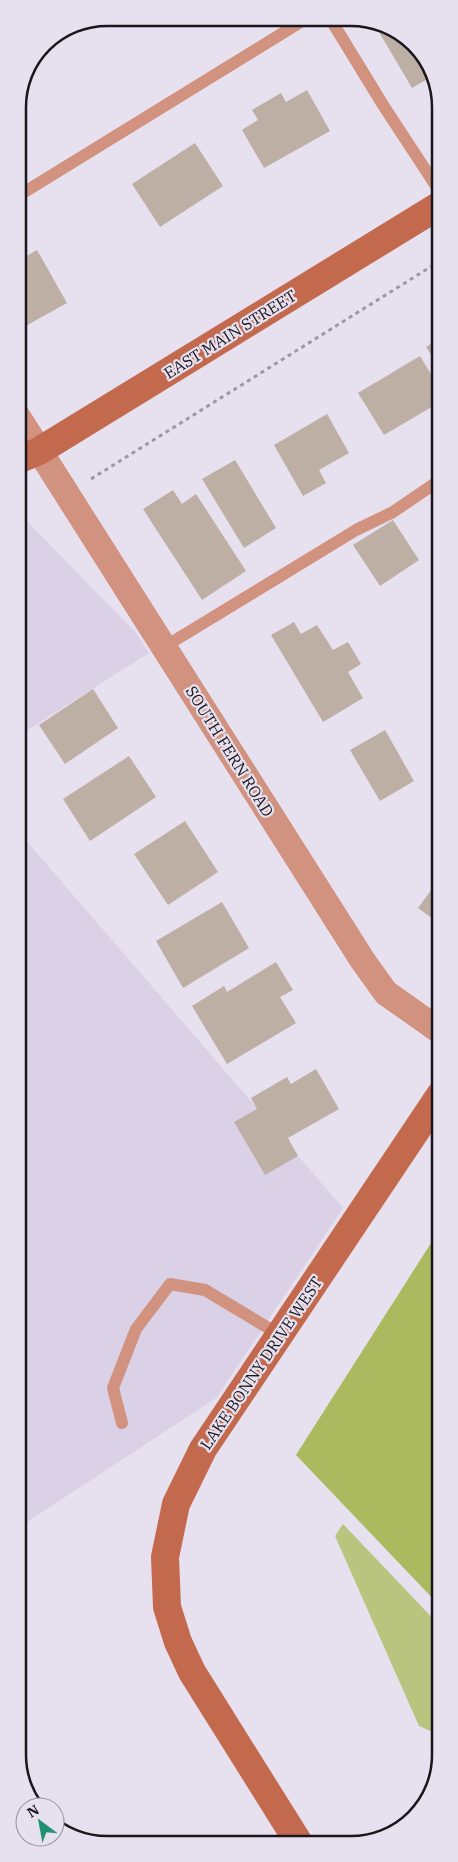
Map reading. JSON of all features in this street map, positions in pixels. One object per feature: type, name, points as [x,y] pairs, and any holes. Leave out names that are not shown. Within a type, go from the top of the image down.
[{"type":"street","name":"EAST MAIN STREET","points":[[29,455],[432,210]]},
{"type":"street","name":"SOUTH FERN ROAD","points":[[29,455],[164,647],[363,960],[386,992],[432,1025]]},
{"type":"street","name":"LAKE BONNY DRIVE WEST","points":[[294,1836],[192,1672],[167,1607],[165,1558],[176,1504],[203,1449],[432,1107]]},
{"type":"lane","points":[[26,191],[294,26]]},
{"type":"lane","points":[[335,26],[432,180]]},
{"type":"lane","points":[[164,647],[356,530],[393,512],[432,485]]},
{"type":"lane","points":[[122,1424],[114,1388],[136,1329],[170,1284],[205,1290],[280,1334]]},
{"type":"path","points":[[84,484],[432,266]]},
{"type":"shaded area","points":[[26,520],[136,633],[149,653],[26,731]]},
{"type":"shaded area","points":[[26,840],[343,1208],[216,1398],[26,1523]]},
{"type":"green space","points":[[432,1242],[432,1598],[296,1455]]},
{"type":"green space","points":[[343,1524],[432,1618],[432,1732],[419,1726],[335,1536]]},
{"type":"building","points":[[379,32],[400,43],[412,54],[426,80],[412,88]]},
{"type":"building","points":[[307,90],[330,131],[264,168],[242,130],[258,120],[252,110],[281,93],[286,102]]},
{"type":"building","points":[[195,143],[223,186],[160,227],[132,184]]},
{"type":"building","points":[[37,250],[67,303],[26,326],[26,256]]},
{"type":"building","points":[[432,343],[432,356],[426,347]]},
{"type":"building","points":[[420,356],[432,376],[432,407],[384,435],[358,393]]},
{"type":"building","points":[[327,414],[349,453],[319,470],[326,483],[303,496],[274,445]]},
{"type":"building","points":[[235,460],[276,528],[244,548],[202,479]]},
{"type":"building","points":[[173,490],[182,504],[196,494],[246,571],[202,600],[143,509]]},
{"type":"building","points":[[393,520],[419,560],[380,586],[353,545]]},
{"type":"building","points":[[294,622],[301,634],[317,625],[333,650],[348,642],[361,664],[348,672],[363,698],[323,722],[271,635]]},
{"type":"building","points":[[93,689],[118,728],[65,764],[39,725]]},
{"type":"building","points":[[385,730],[414,781],[380,801],[350,750]]},
{"type":"building","points":[[129,756],[156,797],[90,841],[63,799]]},
{"type":"building","points":[[185,821],[218,872],[168,905],[134,854]]},
{"type":"building","points":[[432,889],[432,918],[418,908]]},
{"type":"building","points":[[222,902],[249,948],[183,988],[156,941]]},
{"type":"building","points":[[276,962],[293,990],[280,997],[296,1023],[227,1064],[192,1006],[224,986],[227,992]]},
{"type":"building","points":[[316,1069],[339,1109],[288,1138],[298,1156],[265,1175],[234,1122],[257,1109],[251,1098],[287,1077],[291,1084]]}]
